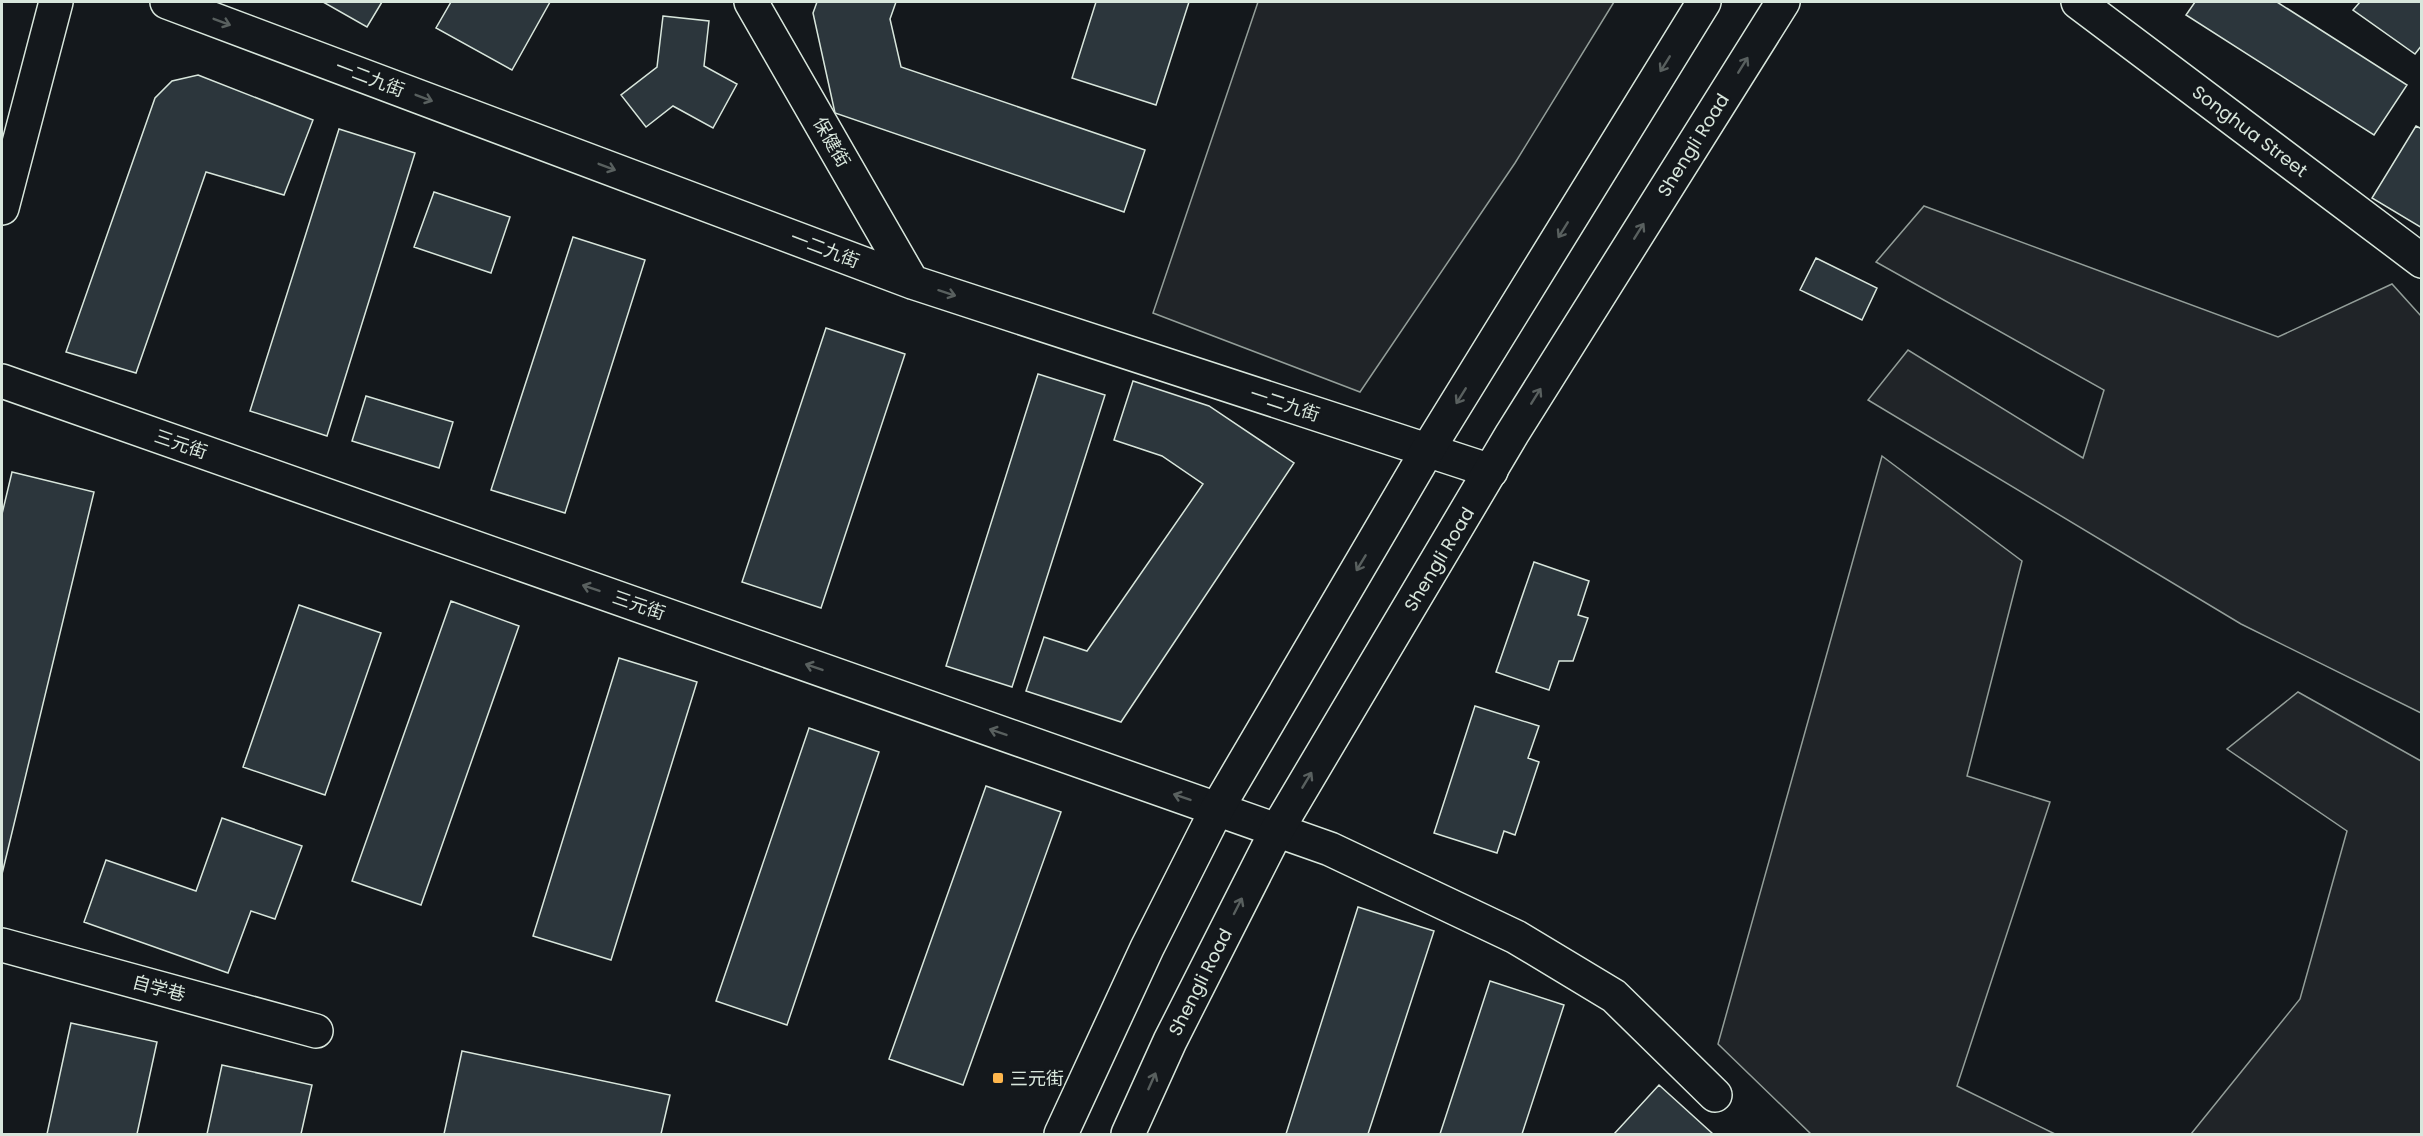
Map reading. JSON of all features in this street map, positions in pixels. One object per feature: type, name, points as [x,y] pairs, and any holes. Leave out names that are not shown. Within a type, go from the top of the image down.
[{"type":"street","points":[[2,208],[56,2]]},
{"type":"street","name":"一二九街","points":[[167,2],[912,282],[1491,471]]},
{"type":"street","name":"保健街","points":[[752,2],[912,282]]},
{"type":"street","name":"Shengli Road","points":[[1128,1134],[1170,1041],[1277,830],[1491,471],[1783,2]]},
{"type":"street","name":"Songhua Street","points":[[2078,2],[2421,261]]},
{"type":"street","points":[[1061,1134],[1142,958],[1217,809],[1428,451],[1700,8]]},
{"type":"street","name":"三元街","points":[[2,381],[1330,849],[1516,937],[1614,996],[1715,1095]]},
{"type":"street","name":"自学巷","points":[[2,945],[316,1031]]},
{"type":"shaded area","points":[[1258,2],[1614,2],[1515,163],[1360,392],[1153,313]]},
{"type":"shaded area","points":[[1924,206],[2278,337],[2392,284],[2421,316],[2421,713],[2241,624],[1868,400],[1908,350],[2083,458],[2104,390],[1876,262]]},
{"type":"shaded area","points":[[1882,456],[2022,561],[1967,776],[2050,802],[1957,1086],[2055,1134],[1811,1134],[1718,1044]]},
{"type":"shaded area","points":[[2298,692],[2421,761],[2421,1134],[2191,1134],[2300,999],[2347,831],[2227,749]]},
{"type":"building","points":[[323,2],[382,2],[367,27]]},
{"type":"building","points":[[451,2],[550,2],[512,70],[436,28]]},
{"type":"building","points":[[817,2],[896,2],[890,19],[901,67],[1145,150],[1124,212],[835,113],[813,13]]},
{"type":"building","points":[[1096,2],[1189,2],[1156,105],[1072,78]]},
{"type":"building","points":[[2195,2],[2277,2],[2407,85],[2374,135],[2186,15]]},
{"type":"building","points":[[2360,2],[2422,2],[2422,45],[2415,54],[2353,10]]},
{"type":"building","points":[[663,16],[709,21],[704,66],[737,84],[713,128],[673,106],[646,127],[621,95],[657,67]]},
{"type":"building","points":[[198,75],[313,120],[284,195],[206,172],[136,373],[66,352],[155,98],[172,81]]},
{"type":"building","points":[[2416,126],[2422,129],[2422,228],[2372,198]]},
{"type":"building","points":[[339,129],[415,153],[327,436],[250,411]]},
{"type":"building","points":[[434,192],[510,217],[491,273],[414,247]]},
{"type":"building","points":[[573,237],[645,260],[565,513],[491,490]]},
{"type":"building","points":[[1816,258],[1877,288],[1862,320],[1800,290]]},
{"type":"building","points":[[826,328],[905,354],[821,608],[742,582]]},
{"type":"building","points":[[1038,374],[1105,395],[1012,687],[946,666]]},
{"type":"building","points":[[1133,381],[1209,406],[1294,463],[1121,722],[1026,691],[1044,637],[1087,651],[1203,484],[1162,456],[1114,440]]},
{"type":"building","points":[[366,396],[453,422],[439,468],[352,441]]},
{"type":"building","points":[[12,472],[94,492],[2,874],[2,514]]},
{"type":"building","points":[[1534,562],[1589,581],[1578,615],[1588,618],[1573,661],[1559,661],[1549,690],[1496,672]]},
{"type":"building","points":[[451,601],[519,626],[421,905],[352,881]]},
{"type":"building","points":[[299,605],[381,633],[325,795],[243,767]]},
{"type":"building","points":[[619,658],[697,682],[611,960],[533,936]]},
{"type":"building","points":[[1475,706],[1539,726],[1528,758],[1539,762],[1515,835],[1504,831],[1497,853],[1434,833]]},
{"type":"building","points":[[809,728],[879,752],[787,1025],[716,1001]]},
{"type":"building","points":[[986,786],[1061,812],[963,1085],[889,1059]]},
{"type":"building","points":[[222,818],[302,846],[275,919],[251,911],[228,973],[84,922],[106,860],[196,891]]},
{"type":"building","points":[[1358,907],[1434,931],[1368,1134],[1286,1134]]},
{"type":"building","points":[[1490,981],[1564,1005],[1522,1134],[1440,1134]]},
{"type":"building","points":[[71,1023],[157,1042],[137,1134],[47,1134]]},
{"type":"building","points":[[462,1051],[670,1095],[661,1134],[444,1134]]},
{"type":"building","points":[[222,1065],[312,1085],[301,1134],[207,1134]]},
{"type":"building","points":[[1659,1085],[1713,1134],[1614,1134]]},
{"type":"place","name":"三元街","points":[[998,1078]]}]
